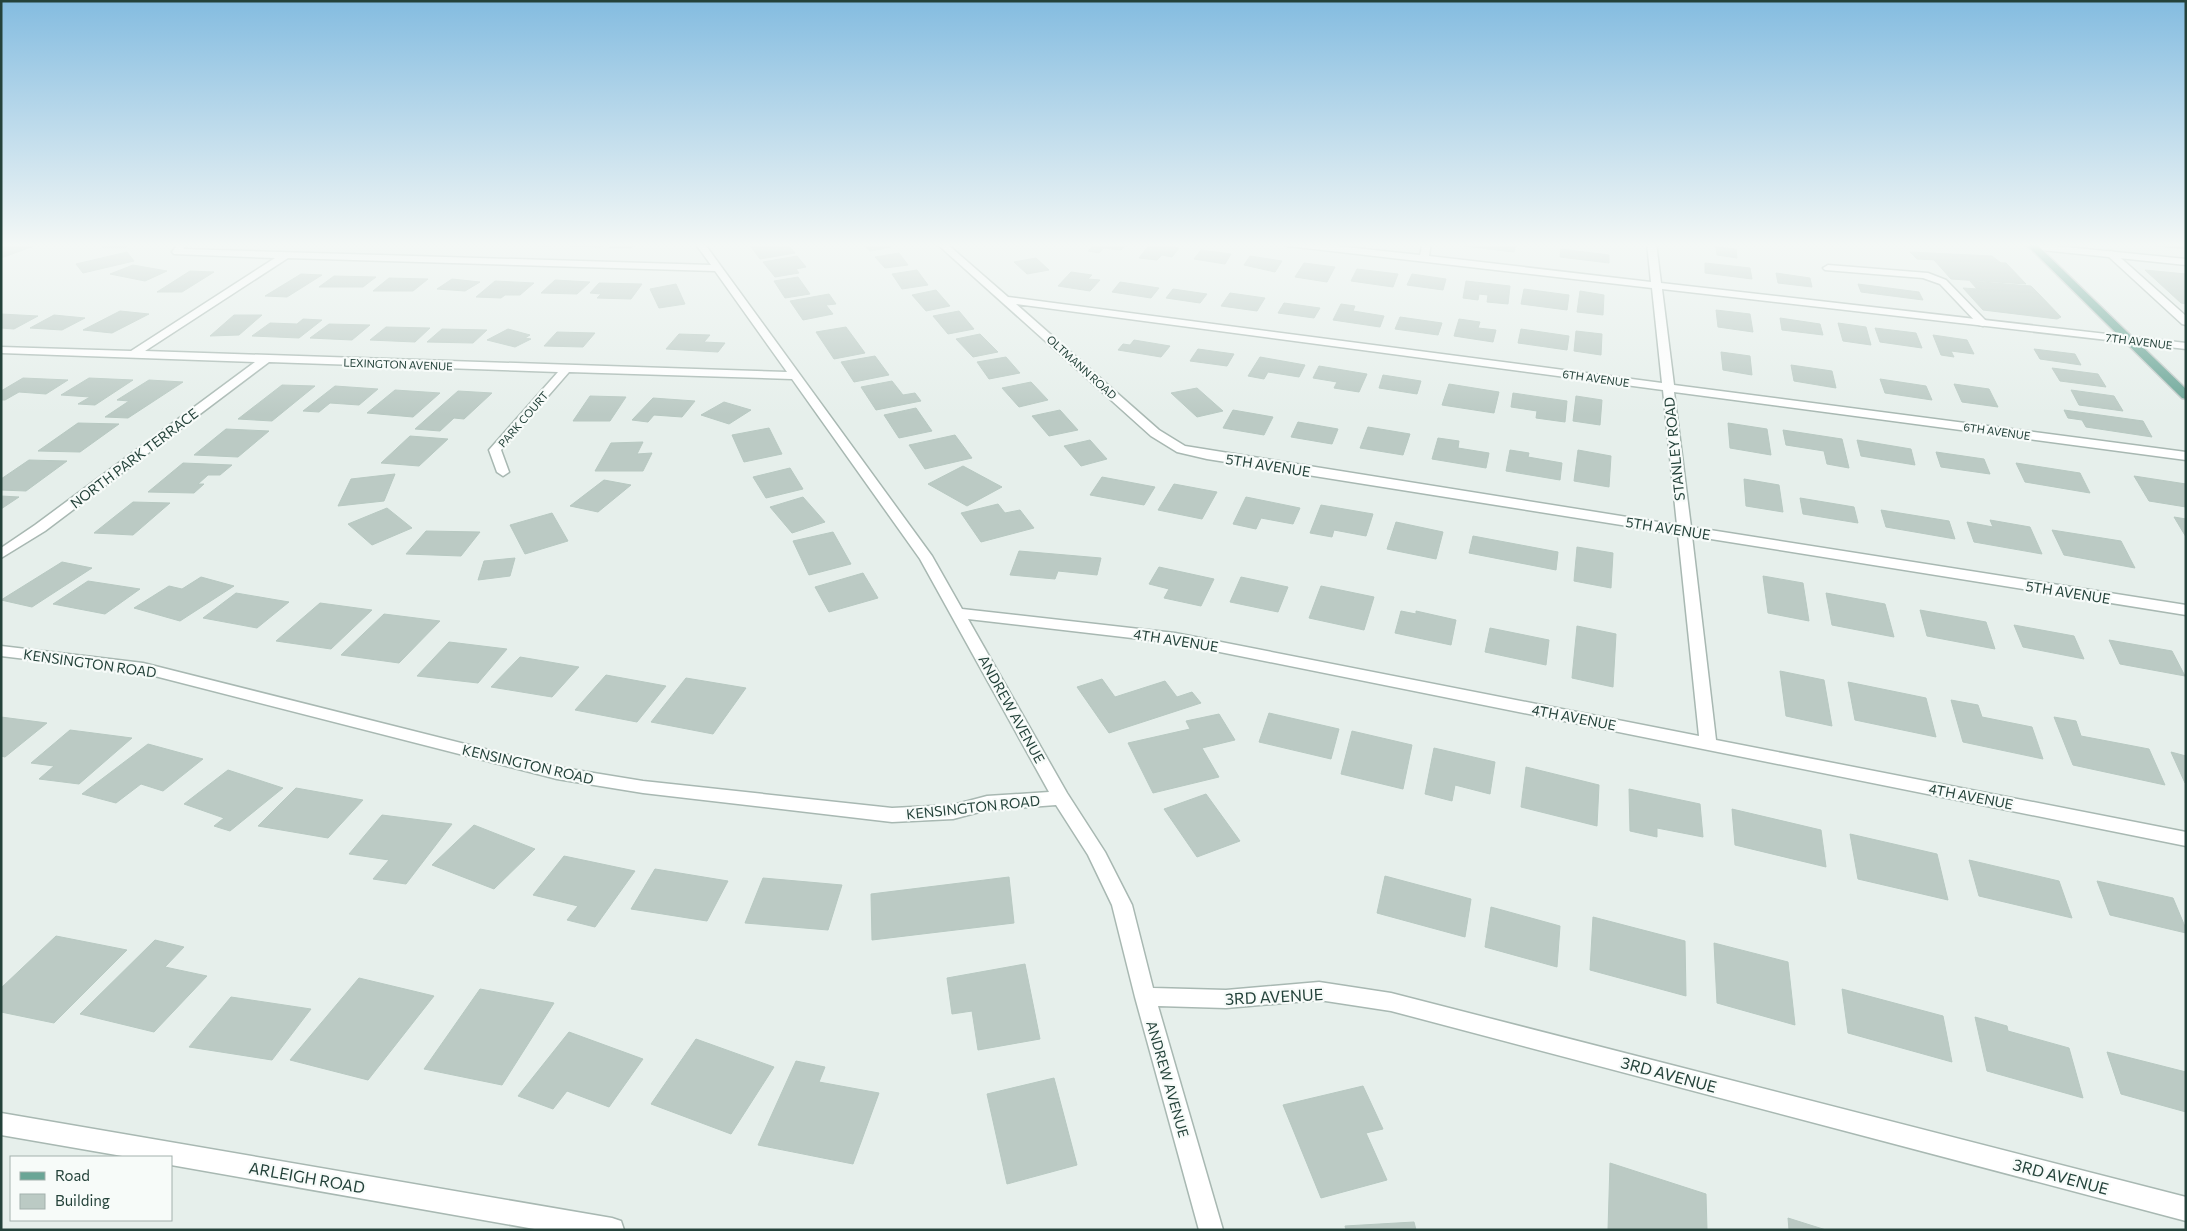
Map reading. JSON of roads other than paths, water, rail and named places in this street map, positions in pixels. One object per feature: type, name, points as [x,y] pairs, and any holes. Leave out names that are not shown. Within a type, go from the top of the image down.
[{"type":"main road","points":[[2089,300],[2186,396]]},
{"type":"street","points":[[132,355],[216,300]]},
{"type":"street","name":"ANDREW AVENUE","points":[[741,300],[927,559],[959,613],[1061,798],[1096,852],[1122,905],[1145,997],[1211,1230]]},
{"type":"street","name":"OLTMANN ROAD","points":[[1007,300],[1155,433]]},
{"type":"street","name":"6TH AVENUE","points":[[1009,300],[2186,456]]},
{"type":"street","name":"STANLEY ROAD","points":[[1658,300],[1708,744]]},
{"type":"street","name":"7TH AVENUE","points":[[1789,300],[2186,346]]},
{"type":"street","points":[[1961,300],[1984,323]]},
{"type":"street","points":[[2162,300],[2186,322]]},
{"type":"street","name":"LEXINGTON AVENUE","points":[[1,350],[796,376]]},
{"type":"street","name":"NORTH PARK TERRACE","points":[[1,554],[40,528],[266,359]]},
{"type":"street","name":"PARK COURT","points":[[503,472],[495,450],[566,369]]},
{"type":"street","name":"5TH AVENUE","points":[[1155,433],[1180,449],[1206,455],[2186,610]]},
{"type":"street","name":"4TH AVENUE","points":[[959,613],[1175,638],[2186,839]]},
{"type":"street","name":"KENSINGTON ROAD","points":[[1,651],[143,668],[557,773],[643,787],[892,816],[953,812],[987,803],[1061,798]]},
{"type":"street","name":"3RD AVENUE","points":[[1145,997],[1226,999],[1319,991],[1392,1002],[2186,1209]]},
{"type":"street","name":"ARLEIGH ROAD","points":[[1,1124],[612,1230]]}]
